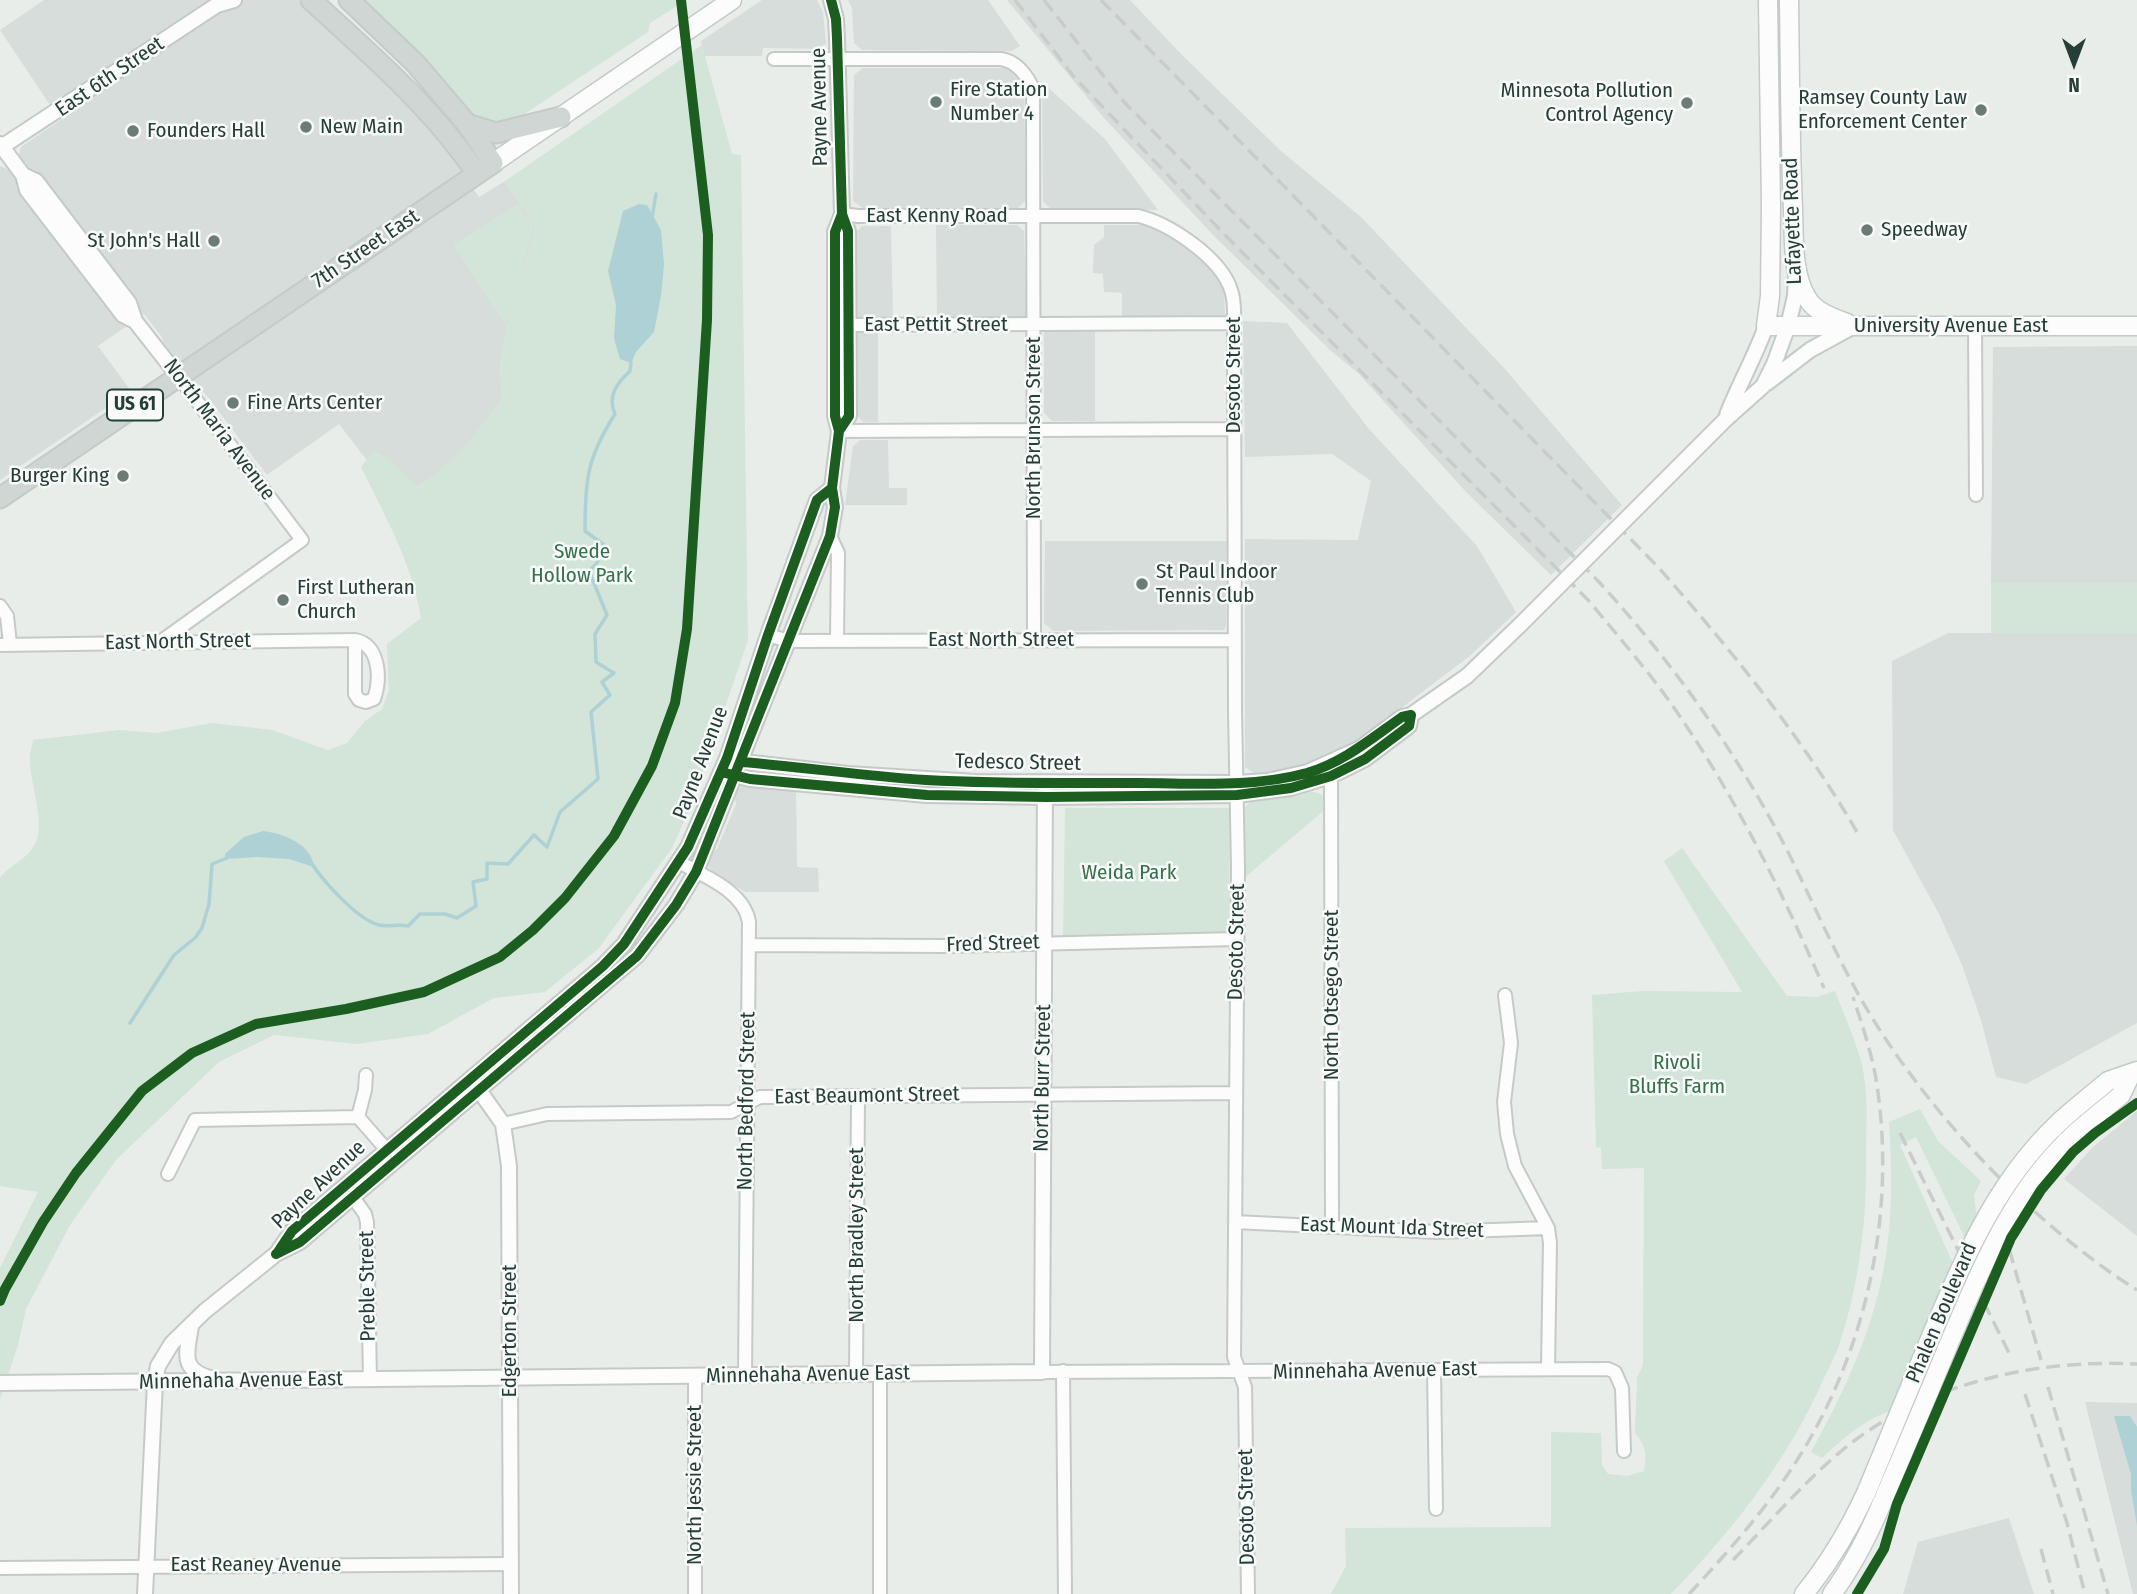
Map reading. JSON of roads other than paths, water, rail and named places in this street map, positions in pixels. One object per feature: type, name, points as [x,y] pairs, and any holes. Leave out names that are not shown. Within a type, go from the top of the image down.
[{"type":"main road","points":[[311,0],[396,76],[465,156],[485,169]]},
{"type":"main road","points":[[349,0],[415,63],[467,124],[485,169]]},
{"type":"main road","name":"Lafayette Road","points":[[1766,326],[1770,296],[1771,218],[1768,0]]},
{"type":"main road","name":"Lafayette Road","points":[[1789,0],[1791,166],[1797,266]]},
{"type":"main road","name":"7th Street East","points":[[0,498],[725,5]]},
{"type":"main road","points":[[467,124],[496,133],[561,117]]},
{"type":"main road","points":[[1797,266],[1806,297],[1812,305],[1853,326]]},
{"type":"main road","name":"University Avenue East","points":[[1766,326],[2137,326]]},
{"type":"main road","name":"Phalen Boulevard","points":[[1804,1594],[1848,1531],[1957,1275],[2005,1185],[2053,1127],[2108,1081],[2134,1072]]},
{"type":"main road","name":"Phalen Boulevard","points":[[1832,1594],[1868,1538],[1975,1283],[2005,1221],[2050,1158],[2066,1140],[2121,1095],[2134,1072]]},
{"type":"street","name":"East 6th Street","points":[[1,148],[218,3],[234,0]]},
{"type":"street","name":"Payne Avenue","points":[[831,0],[836,19],[842,214],[848,231],[849,416],[839,431]]},
{"type":"street","name":"North Brunson Street","points":[[774,60],[1009,60],[1023,72],[1033,89],[1034,639]]},
{"type":"street","name":"North Maria Avenue","points":[[1,148],[23,175],[27,190],[60,235],[123,315],[135,321],[302,540],[160,643]]},
{"type":"street","name":"Payne Avenue","points":[[276,1254],[292,1231],[637,956],[676,905],[696,872],[830,536],[835,507],[832,488],[839,431],[835,416],[835,232],[842,214]]},
{"type":"street","name":"East Kenny Road","points":[[842,214],[1149,218],[1204,253],[1224,276],[1230,288]]},
{"type":"street","name":"Lafayette Road","points":[[1310,778],[1330,770],[1402,717],[1411,715],[1467,676],[1726,419],[1763,386],[1788,326],[1795,296],[1797,266]]},
{"type":"street","name":"Desoto Street","points":[[1230,288],[1234,301],[1237,789],[1234,1357],[1245,1387],[1248,1594]]},
{"type":"street","name":"East Pettit Street","points":[[849,326],[1234,323]]},
{"type":"street","name":"Lafayette Road","points":[[1726,419],[1736,392],[1754,360],[1766,326]]},
{"type":"street","points":[[1763,386],[1810,349],[1853,326]]},
{"type":"street","points":[[1975,326],[1976,495]]},
{"type":"street","points":[[839,431],[1233,429]]},
{"type":"street","name":"Payne Avenue","points":[[475,1085],[614,956],[680,862],[724,765],[817,500],[832,488]]},
{"type":"street","name":"Payne Avenue","points":[[830,536],[838,553],[838,641]]},
{"type":"street","points":[[0,606],[7,616],[5,645]]},
{"type":"street","name":"East North Street","points":[[768,635],[788,641],[1235,640]]},
{"type":"street","name":"East North Street","points":[[5,645],[355,640]]},
{"type":"street","name":"Tedesco Street","points":[[724,765],[739,769],[1046,790],[1237,789],[1270,792],[1310,778]]},
{"type":"street","name":"North Otsego Street","points":[[1330,770],[1332,1227]]},
{"type":"street","name":"North Burr Street","points":[[1042,1372],[1046,790]]},
{"type":"street","name":"North Bedford Street","points":[[680,862],[731,893],[747,911],[749,945],[745,1375]]},
{"type":"street","name":"Fred Street","points":[[749,945],[884,946],[1237,939]]},
{"type":"street","points":[[1505,995],[1511,1043],[1504,1102],[1507,1134],[1522,1182],[1548,1228],[1550,1243],[1548,1369]]},
{"type":"street","points":[[358,1117],[366,1075]]},
{"type":"street","name":"Edgerton Street","points":[[475,1085],[503,1124],[509,1166],[511,1594]]},
{"type":"street","name":"East Beaumont Street","points":[[503,1124],[547,1114],[731,1112],[760,1097],[1236,1093]]},
{"type":"street","name":"North Bradley Street","points":[[856,1374],[858,1097]]},
{"type":"street","points":[[168,1174],[195,1120],[358,1117],[391,1154]]},
{"type":"street","name":"Payne Avenue","points":[[145,1594],[155,1382],[162,1358],[172,1343],[205,1311],[276,1254],[300,1241],[352,1196],[391,1154]]},
{"type":"street","name":"Preble Street","points":[[352,1196],[365,1214],[367,1222],[370,1380]]},
{"type":"street","name":"East Mount Ida Street","points":[[1235,1222],[1459,1233],[1548,1228]]},
{"type":"street","points":[[191,1325],[186,1358],[190,1368],[200,1375],[224,1382]]},
{"type":"street","name":"Minnehaha Avenue East","points":[[2,1383],[1599,1368],[1615,1372],[1622,1388],[1624,1451]]},
{"type":"street","points":[[1433,1370],[1436,1509]]},
{"type":"street","points":[[1063,1371],[1065,1594]]},
{"type":"street","points":[[880,1374],[880,1594]]},
{"type":"street","name":"North Jessie Street","points":[[695,1376],[695,1594]]},
{"type":"street","name":"East Reaney Avenue","points":[[1,1568],[510,1564]]},
{"type":"water","points":[[639,204],[647,205],[661,230],[664,265],[654,332],[636,352],[631,363],[620,359],[614,338],[616,305],[608,271],[623,211]]},
{"type":"water","points":[[263,831],[295,841],[308,852],[314,867],[289,859],[225,859],[225,854],[244,837]]},
{"type":"water","points":[[2114,1416],[2130,1416],[2137,1427],[2137,1526],[2131,1474]]},
{"type":"waterway","points":[[652,218],[656,194]]},
{"type":"waterway","points":[[312,864],[352,908],[379,925],[408,926],[420,914],[445,914],[457,918],[476,906],[473,882],[487,879],[487,863],[508,864],[534,835],[547,847],[560,812],[598,779],[591,712],[610,695],[602,682],[614,673],[596,662],[595,634],[607,615],[589,571],[597,563],[604,545],[585,531],[587,483],[598,444],[615,414],[613,396],[617,385],[630,371],[631,362]]},
{"type":"waterway","points":[[130,1023],[174,955],[195,938],[202,928],[209,904],[212,864],[227,858]]},
{"type":"railway","points":[[1015,0],[1074,77],[1225,235],[1590,602],[1636,657],[1679,715],[1740,814],[1824,988]]},
{"type":"railway","points":[[1044,0],[1124,102],[1627,613],[1679,678],[1749,781],[1789,854],[1841,962],[1901,1062],[1960,1135],[2027,1205],[2100,1265],[2137,1290]]},
{"type":"railway","points":[[1101,0],[1659,568],[1713,630],[1789,728],[1857,832]]},
{"type":"railway","points":[[1689,1594],[1747,1528],[1799,1457],[1843,1370],[1859,1323],[1871,1275],[1883,1177],[1882,1128],[1876,1079],[1853,997]]},
{"type":"railway","points":[[1900,1133],[2009,1353]]},
{"type":"railway","points":[[1992,1189],[2041,1360]]},
{"type":"railway","points":[[1733,1560],[1834,1457],[1881,1423],[1915,1405],[1950,1390],[2024,1371],[2100,1363],[2137,1364]]},
{"type":"railway","points":[[2048,1387],[2108,1594]]},
{"type":"railway","points":[[2025,1394],[2067,1523],[2085,1594]]},
{"type":"railway","points":[[2041,1549],[2053,1594]]},
{"type":"place","name":"Fire Station Number 4","points":[[936,102]]},
{"type":"place","name":"Minnesota Pollution Control Agency","points":[[1687,103]]},
{"type":"place","name":"Ramsey County Law Enforcement Center","points":[[1981,110]]},
{"type":"place","name":"New Main","points":[[306,127]]},
{"type":"place","name":"Founders Hall","points":[[133,131]]},
{"type":"place","name":"Speedway","points":[[1867,230]]},
{"type":"place","name":"St John's Hall","points":[[214,241]]},
{"type":"place","name":"Fine Arts Center","points":[[233,403]]},
{"type":"place","name":"Burger King","points":[[123,476]]},
{"type":"place","name":"St Paul Indoor Tennis Club","points":[[1142,584]]},
{"type":"place","name":"First Lutheran Church","points":[[283,600]]},
{"type":"park label","name":"Swede Hollow Park","points":[[582,564]]},
{"type":"park label","name":"Weida Park","points":[[1129,873]]},
{"type":"park label","name":"Rivoli Bluffs Farm","points":[[1677,1075]]}]
